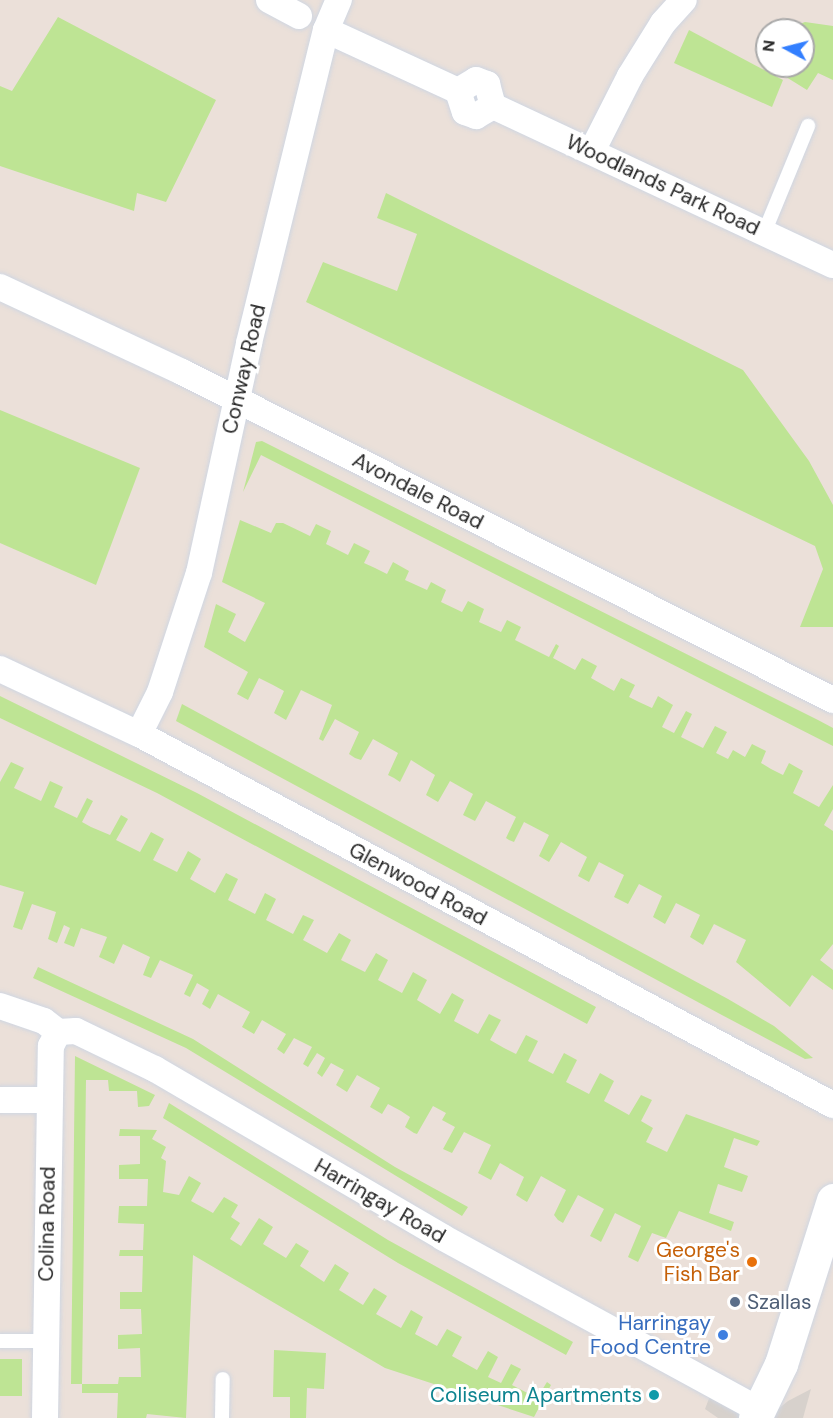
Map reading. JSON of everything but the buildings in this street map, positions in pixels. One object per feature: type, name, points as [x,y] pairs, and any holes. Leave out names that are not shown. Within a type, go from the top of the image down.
[{"type":"main road","points":[[756,1413],[781,1364],[833,1200]]},
{"type":"street","points":[[270,0],[299,16]]},
{"type":"street","name":"Conway Road","points":[[139,734],[160,692],[190,603],[235,400],[326,30],[339,0]]},
{"type":"street","points":[[592,151],[630,76],[663,23],[684,0]]},
{"type":"street","name":"Woodlands Park Road","points":[[326,30],[458,91],[476,80],[487,84],[493,106],[833,265]]},
{"type":"street","name":"Avondale Road","points":[[0,287],[235,400],[833,700]]},
{"type":"street","name":"Glenwood Road","points":[[0,669],[139,734],[833,1105]]},
{"type":"street","name":"Harringay Road","points":[[0,1006],[44,1021],[58,1032],[76,1031],[155,1069],[442,1237],[756,1413]]},
{"type":"street","name":"Colina Road","points":[[45,1418],[49,1100],[51,1046],[58,1032]]},
{"type":"street","points":[[0,1100],[49,1100]]},
{"type":"lane","points":[[764,233],[808,126]]},
{"type":"lane","points":[[0,1341],[45,1341]]},
{"type":"lane","points":[[222,1418],[223,1380]]},
{"type":"green space","points":[[58,17],[216,100],[166,202],[137,193],[134,211],[0,166],[0,86],[12,91]]},
{"type":"green space","points":[[815,23],[833,26],[833,80],[818,73],[815,78]]},
{"type":"green space","points":[[689,30],[755,65],[755,78],[783,80],[772,107],[674,63]]},
{"type":"green space","points":[[788,78],[815,78],[807,90]]},
{"type":"green space","points":[[386,193],[743,370],[809,461],[833,505],[833,627],[800,627],[823,569],[815,546],[306,302],[323,262],[397,291],[417,234],[377,218]]},
{"type":"green space","points":[[0,410],[140,468],[96,585],[0,543]]},
{"type":"green space","points":[[262,441],[833,728],[833,746],[261,455],[243,492],[256,442]]},
{"type":"green space","points":[[240,520],[271,533],[276,523],[283,523],[310,536],[316,524],[331,531],[326,544],[348,555],[354,543],[370,551],[364,563],[387,574],[393,562],[409,571],[405,580],[427,590],[431,582],[446,590],[441,602],[462,612],[468,601],[484,609],[479,622],[501,632],[507,620],[521,627],[515,640],[549,657],[556,644],[559,646],[553,658],[575,670],[582,658],[597,666],[591,678],[614,691],[621,678],[635,685],[629,697],[639,702],[652,708],[658,696],[673,705],[662,727],[674,733],[686,711],[692,714],[681,737],[703,748],[715,726],[727,732],[716,753],[728,759],[733,750],[745,757],[752,744],[766,751],[761,763],[771,769],[783,775],[789,763],[803,771],[793,793],[819,807],[833,785],[833,809],[824,825],[833,831],[833,944],[820,960],[833,970],[833,990],[812,975],[790,1007],[736,962],[746,940],[714,924],[703,945],[690,937],[700,915],[676,903],[665,924],[653,917],[662,896],[639,884],[628,904],[614,897],[624,875],[599,862],[589,882],[578,876],[587,857],[561,842],[549,862],[539,856],[549,835],[524,822],[514,842],[509,840],[506,838],[516,817],[486,801],[475,821],[463,815],[473,794],[450,781],[438,802],[426,795],[435,775],[411,760],[400,782],[388,775],[398,753],[373,739],[361,760],[355,758],[349,754],[359,732],[335,719],[323,741],[319,739],[332,705],[301,690],[286,720],[274,713],[284,691],[273,685],[259,678],[248,700],[237,694],[248,672],[204,647],[216,604],[236,614],[228,632],[245,642],[265,603],[222,582]]},
{"type":"green space","points":[[0,696],[197,793],[596,1007],[587,1024],[157,793],[0,718]]},
{"type":"green space","points":[[182,704],[728,999],[774,1026],[813,1058],[805,1059],[176,721]]},
{"type":"green space","points":[[11,762],[24,768],[14,788],[41,801],[50,781],[63,787],[54,807],[77,818],[87,798],[93,801],[82,822],[91,827],[110,835],[121,815],[128,819],[116,840],[140,852],[151,832],[164,839],[153,860],[177,872],[188,851],[201,859],[190,879],[215,893],[226,873],[238,879],[228,900],[255,914],[265,893],[276,899],[266,920],[293,934],[303,915],[314,920],[303,940],[327,953],[339,933],[351,940],[341,960],[365,972],[376,953],[388,960],[378,980],[402,993],[413,972],[427,980],[417,1000],[440,1014],[452,993],[464,1000],[454,1021],[478,1034],[489,1014],[501,1020],[490,1040],[504,1048],[516,1054],[526,1035],[538,1041],[528,1061],[553,1074],[564,1053],[577,1060],[566,1082],[589,1094],[600,1073],[614,1081],[604,1101],[629,1115],[641,1095],[652,1100],[641,1121],[653,1128],[646,1142],[667,1152],[686,1114],[760,1141],[757,1146],[734,1138],[724,1167],[748,1176],[742,1192],[718,1184],[709,1213],[734,1222],[731,1231],[679,1211],[666,1238],[652,1233],[638,1262],[628,1257],[641,1226],[615,1213],[601,1242],[590,1236],[604,1209],[578,1195],[563,1223],[554,1215],[566,1190],[541,1176],[527,1202],[516,1195],[524,1177],[500,1163],[491,1180],[478,1173],[491,1145],[464,1132],[452,1153],[443,1149],[455,1127],[442,1120],[446,1113],[433,1106],[417,1134],[414,1133],[405,1127],[410,1117],[401,1111],[388,1104],[382,1114],[370,1107],[380,1088],[357,1075],[347,1092],[336,1085],[344,1070],[331,1063],[322,1077],[317,1073],[325,1058],[317,1053],[308,1067],[303,1064],[312,1047],[294,1038],[284,1054],[277,1049],[286,1034],[262,1020],[254,1034],[242,1027],[250,1012],[218,994],[210,1009],[202,1004],[209,990],[197,983],[190,997],[184,994],[193,975],[160,960],[151,978],[143,975],[150,957],[123,944],[114,964],[99,957],[107,937],[81,928],[74,947],[64,943],[70,928],[64,925],[57,943],[48,939],[56,912],[32,904],[22,930],[13,927],[24,892],[0,885],[0,782]]},
{"type":"green space","points":[[38,967],[193,1039],[395,1167],[468,1207],[462,1216],[186,1048],[33,978]]},
{"type":"green space","points":[[75,1056],[155,1095],[149,1106],[138,1107],[137,1091],[109,1091],[108,1080],[86,1080],[82,1384],[71,1384]]},
{"type":"green space","points":[[169,1103],[388,1240],[573,1342],[566,1355],[398,1263],[163,1118]]},
{"type":"green space","points":[[120,1129],[157,1130],[152,1139],[166,1147],[161,1158],[166,1161],[163,1192],[179,1195],[189,1176],[201,1183],[191,1201],[213,1213],[224,1197],[238,1205],[231,1217],[240,1223],[230,1239],[241,1246],[259,1218],[273,1227],[263,1244],[286,1258],[296,1243],[309,1251],[300,1266],[324,1282],[335,1264],[349,1273],[339,1290],[363,1305],[374,1288],[387,1296],[376,1314],[401,1328],[411,1310],[423,1317],[415,1334],[437,1346],[447,1329],[462,1337],[452,1356],[477,1370],[488,1351],[498,1357],[488,1377],[501,1383],[511,1364],[521,1369],[512,1385],[537,1398],[547,1382],[551,1385],[534,1417],[385,1368],[193,1255],[186,1418],[147,1414],[146,1418],[117,1418],[118,1393],[82,1393],[82,1384],[118,1384],[119,1377],[141,1377],[140,1348],[118,1349],[118,1335],[142,1334],[141,1309],[120,1309],[120,1292],[142,1292],[143,1256],[119,1256],[120,1250],[143,1250],[144,1224],[118,1223],[119,1206],[147,1206],[148,1179],[119,1179],[119,1165],[140,1164],[140,1136],[119,1136]]},
{"type":"green space","points":[[274,1350],[326,1353],[324,1389],[307,1388],[306,1418],[290,1418],[290,1397],[273,1397]]},
{"type":"green space","points":[[0,1359],[22,1359],[22,1396],[0,1396]]},
{"type":"shaded area","points":[[811,1389],[803,1418],[767,1418],[788,1401]]},
{"type":"shaded area","points":[[721,1394],[745,1418],[718,1418],[705,1409],[710,1396]]},
{"type":"place","name":"George's Fish Bar","points":[[752,1262]]},
{"type":"place","name":"Szallas","points":[[735,1302]]},
{"type":"place","name":"Harringay Food Centre","points":[[723,1335]]},
{"type":"place","name":"Coliseum Apartments","points":[[654,1395]]}]
